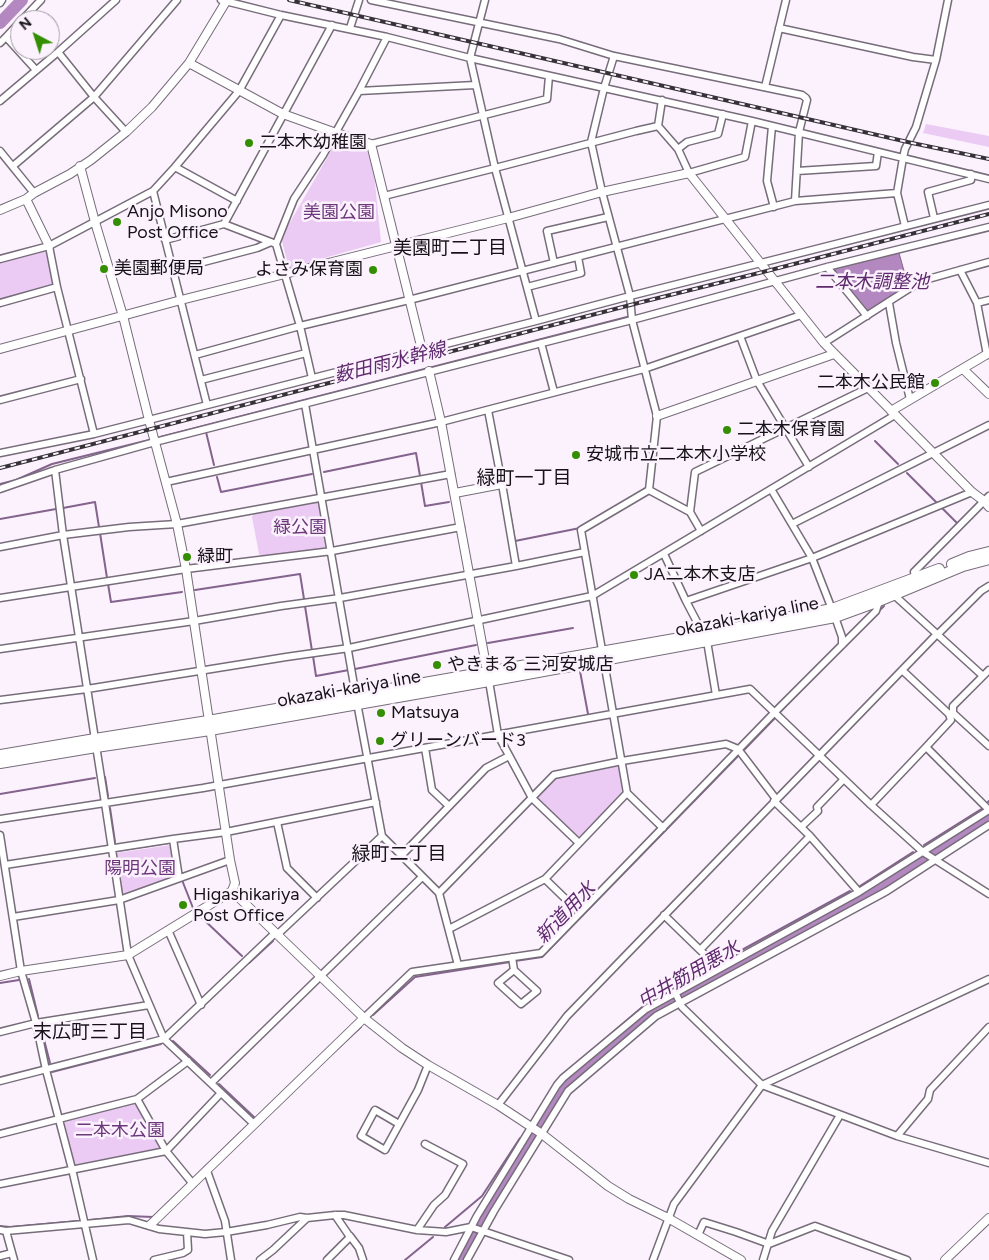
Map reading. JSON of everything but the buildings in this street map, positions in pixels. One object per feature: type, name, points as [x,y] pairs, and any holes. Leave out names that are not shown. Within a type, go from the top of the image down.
[{"type":"main road","name":"okazaki-kariya line","points":[[834,613],[969,557],[989,552]]},
{"type":"main road","name":"okazaki-kariya line","points":[[0,755],[96,743],[209,725],[488,677],[834,613],[879,602],[963,566],[989,559]]},
{"type":"main road","name":"okazaki-kariya line","points":[[0,763],[96,743]]},
{"type":"street","points":[[31,10],[40,0]]},
{"type":"street","points":[[60,50],[116,0]]},
{"type":"street","points":[[13,166],[94,97],[177,0]]},
{"type":"street","points":[[0,210],[26,200],[34,193],[70,174],[126,132],[152,107],[190,63],[225,0],[281,15],[350,28],[470,58],[723,114],[989,179]]},
{"type":"street","points":[[350,28],[359,0]]},
{"type":"street","points":[[371,0],[480,22],[558,40],[614,56],[802,95],[806,98],[807,104],[799,132],[795,201]]},
{"type":"street","points":[[485,0],[470,58],[482,116],[536,322]]},
{"type":"street","points":[[765,87],[786,0]]},
{"type":"street","points":[[905,226],[897,193],[903,158],[905,149],[916,127],[936,60],[948,0]]},
{"type":"street","points":[[0,259],[48,246],[153,191],[239,91],[281,15]]},
{"type":"street","points":[[224,224],[332,25]]},
{"type":"street","points":[[780,28],[913,57],[936,60]]},
{"type":"street","points":[[0,43],[10,33]]},
{"type":"street","points":[[6,37],[36,70]]},
{"type":"street","points":[[312,378],[300,326],[274,243],[294,199],[336,133],[387,37]]},
{"type":"street","points":[[60,54],[94,97],[126,132]]},
{"type":"street","points":[[614,56],[591,142],[608,217],[630,296],[632,320],[657,416],[649,490]]},
{"type":"street","points":[[0,101],[48,60]]},
{"type":"street","points":[[190,63],[283,114],[371,144],[547,98],[549,76]]},
{"type":"street","points":[[360,91],[475,85]]},
{"type":"street","points":[[662,100],[658,126],[678,149],[689,173],[801,315],[834,354],[972,492],[987,501],[914,572],[916,578]]},
{"type":"street","points":[[678,149],[687,142],[718,134],[723,114]]},
{"type":"street","points":[[0,349],[181,300],[508,218],[602,192],[689,173],[744,157],[752,121]]},
{"type":"street","points":[[384,196],[636,130],[658,126]]},
{"type":"street","points":[[772,126],[767,181],[774,207]]},
{"type":"street","points":[[371,144],[422,350]]},
{"type":"street","points":[[0,151],[34,193]]},
{"type":"street","points":[[797,171],[876,166],[878,152]]},
{"type":"street","points":[[0,976],[22,971],[128,956],[232,891],[235,883],[200,670],[186,569],[177,524],[123,316],[80,166]]},
{"type":"street","points":[[175,167],[237,201]]},
{"type":"street","points":[[934,218],[928,192],[971,180],[971,174]]},
{"type":"street","points":[[153,191],[207,405]]},
{"type":"street","points":[[195,355],[300,326],[795,201],[897,193]]},
{"type":"street","points":[[26,200],[48,246],[94,434]]},
{"type":"street","points":[[0,453],[94,434],[989,205]]},
{"type":"street","points":[[554,263],[547,231],[608,217]]},
{"type":"street","points":[[166,240],[224,224],[274,243]]},
{"type":"street","points":[[0,488],[55,470],[155,442],[632,320],[827,267],[989,227]]},
{"type":"street","points":[[173,270],[274,243]]},
{"type":"street","points":[[527,287],[581,273],[578,257]]},
{"type":"street","points":[[824,343],[921,281],[989,262]]},
{"type":"street","points":[[827,267],[866,316]]},
{"type":"street","points":[[0,700],[88,689],[286,656],[349,648],[592,596],[809,467],[893,413],[910,399],[988,354],[977,303],[960,270]]},
{"type":"street","points":[[0,303],[58,287]]},
{"type":"street","points":[[977,303],[989,300]]},
{"type":"street","points":[[888,302],[910,399]]},
{"type":"street","points":[[166,482],[441,422],[644,369],[801,315]]},
{"type":"street","points":[[740,336],[757,381],[809,467]]},
{"type":"street","points":[[541,343],[554,392]]},
{"type":"street","points":[[201,380],[306,353]]},
{"type":"street","points":[[657,416],[834,354]]},
{"type":"street","points":[[964,368],[989,394]]},
{"type":"street","points":[[429,371],[455,493],[498,735],[532,798],[579,843]]},
{"type":"street","points":[[0,400],[81,379]]},
{"type":"street","points":[[690,512],[695,472],[868,388]]},
{"type":"street","points":[[305,404],[382,836],[439,893],[458,965]]},
{"type":"street","points":[[488,410],[516,566]]},
{"type":"street","points":[[792,524],[989,426]]},
{"type":"street","points":[[55,470],[63,535],[128,956],[164,1039],[254,1124]]},
{"type":"street","points":[[0,547],[63,535],[129,527],[177,524],[450,474]]},
{"type":"street","points":[[455,493],[502,484]]},
{"type":"street","points":[[771,489],[812,558],[834,613],[842,637],[842,644]]},
{"type":"street","points":[[649,490],[690,512],[701,531]]},
{"type":"street","points":[[649,490],[581,530],[627,793],[663,828]]},
{"type":"street","points":[[686,601],[812,558],[972,492]]},
{"type":"street","points":[[0,598],[186,569],[332,550],[461,527]]},
{"type":"street","points":[[0,649],[340,598],[585,552]]},
{"type":"street","points":[[664,554],[705,638],[716,695]]},
{"type":"street","points":[[498,1105],[566,1016],[937,634],[981,591],[989,586]]},
{"type":"street","points":[[894,595],[983,676]]},
{"type":"street","points":[[150,1226],[412,972],[458,965],[513,963],[541,953],[738,749],[876,611],[879,602]]},
{"type":"street","points":[[902,670],[989,746]]},
{"type":"street","points":[[871,805],[951,720],[953,706],[989,670]]},
{"type":"street","points":[[0,819],[219,785],[750,689],[923,852],[989,894]]},
{"type":"street","points":[[439,893],[554,775],[726,744],[738,749],[775,800],[810,836],[859,892]]},
{"type":"street","points":[[467,1260],[537,1131],[557,1085],[563,1078],[646,1009],[859,892],[989,810],[926,747]]},
{"type":"street","points":[[425,748],[432,790],[449,806]]},
{"type":"street","points":[[401,856],[486,768],[509,756]]},
{"type":"street","points":[[801,828],[818,810],[816,807],[844,779]]},
{"type":"street","points":[[449,929],[545,879],[627,793]]},
{"type":"street","points":[[5,865],[226,832],[376,802]]},
{"type":"street","points":[[277,822],[287,868],[317,898]]},
{"type":"street","points":[[454,1260],[471,1227],[537,1131],[568,1091],[656,1016],[887,891],[989,825]]},
{"type":"street","points":[[0,835],[22,971],[93,1260]]},
{"type":"street","points":[[0,1081],[164,1039],[273,935],[279,933],[382,836]]},
{"type":"street","points":[[700,950],[810,836]]},
{"type":"street","points":[[173,839],[179,878]]},
{"type":"street","points":[[13,917],[120,900],[230,860]]},
{"type":"street","points":[[211,1083],[422,877]]},
{"type":"street","points":[[545,879],[580,913]]},
{"type":"street","points":[[232,891],[364,1018],[402,1048],[498,1105],[537,1131],[608,1186],[741,1260]]},
{"type":"street","points":[[664,915],[719,968]]},
{"type":"street","points":[[168,930],[201,1005]]},
{"type":"street","points":[[513,963],[537,991],[521,1004],[498,983],[513,963]]},
{"type":"street","points":[[654,1260],[674,1204],[762,1085],[989,979]]},
{"type":"street","points":[[674,992],[682,1007],[762,1085],[897,1136],[989,1163]]},
{"type":"street","points":[[0,1032],[36,1023],[148,1005]]},
{"type":"street","points":[[897,1136],[928,1099],[930,1090],[989,1027]]},
{"type":"street","points":[[0,1134],[137,1099],[188,1062]]},
{"type":"street","points":[[399,1124],[375,1110],[361,1136],[384,1150],[399,1124],[418,1090],[428,1065]]},
{"type":"street","points":[[0,1184],[166,1151],[221,1093]]},
{"type":"street","points":[[137,1099],[166,1151],[193,1184]]},
{"type":"street","points":[[763,1260],[772,1231],[840,1115]]},
{"type":"street","points":[[417,1230],[434,1205],[445,1195],[463,1164],[426,1144]]},
{"type":"street","points":[[207,1171],[225,1220],[231,1260]]},
{"type":"street","points":[[335,1215],[358,1248],[363,1260]]},
{"type":"street","points":[[0,1256],[13,1256],[3,1231],[129,1220],[159,1229],[205,1234],[267,1225],[300,1217],[344,1215],[417,1230],[446,1232],[471,1227],[556,1258],[569,1260]]},
{"type":"street","points":[[260,1260],[307,1218]]},
{"type":"street","points":[[945,1260],[989,1218]]},
{"type":"street","points":[[698,1235],[704,1222],[769,1244],[815,1226],[906,1260]]},
{"type":"street","points":[[154,1260],[188,1250],[187,1232]]},
{"type":"street","points":[[327,1260],[350,1236]]},
{"type":"green space","points":[[926,124],[989,136],[989,147],[923,133]]},
{"type":"green space","name":"美園公園","points":[[335,144],[371,144],[381,242],[289,268],[281,238]]},
{"type":"green space","points":[[43,250],[47,251],[53,286],[0,300],[0,262]]},
{"type":"green space","name":"緑公園","points":[[317,502],[320,504],[327,546],[324,548],[261,556],[259,554],[252,517],[254,513]]},
{"type":"green space","points":[[616,766],[619,768],[623,793],[580,836],[577,837],[538,799],[538,796],[556,777]]},
{"type":"green space","name":"陽明公園","points":[[171,845],[176,876],[122,896],[116,853]]},
{"type":"green space","name":"二本木公園","points":[[136,1103],[160,1148],[75,1165],[64,1121]]},
{"type":"water","name":"二本木調整池","points":[[899,253],[908,285],[869,311],[866,310],[835,272],[836,269]]},
{"type":"waterway","points":[[0,23],[22,0]]},
{"type":"waterway","name":"薮田雨水幹線","points":[[160,437],[627,317]]},
{"type":"waterway","points":[[206,432],[214,465]]},
{"type":"waterway","name":"薮田雨水幹線","points":[[0,484],[16,480],[52,464],[149,440]]},
{"type":"waterway","points":[[875,441],[898,464]]},
{"type":"waterway","points":[[324,472],[416,453],[420,476]]},
{"type":"waterway","points":[[907,473],[937,503]]},
{"type":"waterway","points":[[217,477],[221,492],[312,474]]},
{"type":"waterway","points":[[421,482],[425,506],[449,502]]},
{"type":"waterway","points":[[508,501],[515,541],[580,528]]},
{"type":"waterway","points":[[63,508],[95,502],[99,527]]},
{"type":"waterway","points":[[942,508],[958,524]]},
{"type":"waterway","points":[[0,519],[56,509]]},
{"type":"waterway","points":[[100,533],[107,578]]},
{"type":"waterway","points":[[195,590],[300,574],[304,599]]},
{"type":"waterway","points":[[108,584],[111,602],[182,592]]},
{"type":"waterway","points":[[305,606],[312,651]]},
{"type":"waterway","name":"新道用水","points":[[879,611],[884,606]]},
{"type":"waterway","points":[[488,643],[573,628]]},
{"type":"waterway","points":[[355,669],[476,645]]},
{"type":"waterway","points":[[313,656],[316,676],[349,670]]},
{"type":"waterway","name":"新道用水","points":[[779,713],[828,663]]},
{"type":"waterway","points":[[580,671],[588,714]]},
{"type":"waterway","name":"新道用水","points":[[743,751],[775,718]]},
{"type":"waterway","name":"新道用水","points":[[515,961],[542,957],[739,755]]},
{"type":"waterway","points":[[105,777],[108,796]]},
{"type":"waterway","points":[[0,794],[95,778]]},
{"type":"waterway","points":[[110,808],[115,842]]},
{"type":"waterway","points":[[924,845],[983,808]]},
{"type":"waterway","name":"中井筋用悪水","points":[[461,1260],[479,1224],[566,1085],[652,1011],[881,887],[989,818]]},
{"type":"waterway","points":[[116,851],[168,843]]},
{"type":"waterway","points":[[860,886],[913,852]]},
{"type":"waterway","points":[[182,880],[193,908]]},
{"type":"waterway","points":[[718,963],[850,891]]},
{"type":"waterway","points":[[201,917],[242,956]]},
{"type":"waterway","points":[[249,963],[273,941]]},
{"type":"waterway","name":"新道用水","points":[[373,1015],[415,977],[510,962]]},
{"type":"waterway","points":[[599,1044],[647,1003],[712,966]]},
{"type":"waterway","points":[[29,979],[38,1016]]},
{"type":"waterway","points":[[0,983],[19,980]]},
{"type":"waterway","name":"新道用水","points":[[332,1054],[361,1027]]},
{"type":"waterway","points":[[41,1028],[50,1063]]},
{"type":"waterway","points":[[173,1041],[210,1075]]},
{"type":"waterway","points":[[52,1072],[161,1044]]},
{"type":"waterway","points":[[219,1084],[255,1118]]},
{"type":"waterway","name":"新道用水","points":[[204,1168],[247,1126]]},
{"type":"waterway","points":[[445,1227],[482,1196],[520,1138]]},
{"type":"waterway","name":"新道用水","points":[[90,1220],[128,1216],[154,1216]]},
{"type":"waterway","name":"新道用水","points":[[0,1226],[10,1227],[78,1221]]},
{"type":"waterway","points":[[405,1260],[433,1237]]},
{"type":"railway","points":[[289,0],[989,159]]},
{"type":"railway","points":[[0,468],[989,214]]},
{"type":"place","name":"二本木幼稚園","points":[[249,143]]},
{"type":"place","name":"Anjo Misono Post Office","points":[[117,222]]},
{"type":"place","name":"美園郵便局","points":[[104,269]]},
{"type":"place","name":"よさみ保育園","points":[[373,270]]},
{"type":"place","name":"二本木公民館","points":[[935,383]]},
{"type":"place","name":"二本木保育園","points":[[727,430]]},
{"type":"place","name":"安城市立二本木小学校","points":[[576,455]]},
{"type":"place","name":"緑町","points":[[187,557]]},
{"type":"place","name":"JA二本木支店","points":[[634,575]]},
{"type":"place","name":"やきまる 三河安城店","points":[[437,665]]},
{"type":"place","name":"Matsuya","points":[[381,713]]},
{"type":"place","name":"グリーンバード3","points":[[380,741]]},
{"type":"place","name":"Higashikariya Post Office","points":[[183,905]]},
{"type":"district","name":"美園町二丁目","points":[[450,248]]},
{"type":"district","name":"緑町一丁目","points":[[524,478]]},
{"type":"district","name":"緑町二丁目","points":[[399,854]]},
{"type":"district","name":"末広町三丁目","points":[[90,1032]]}]
